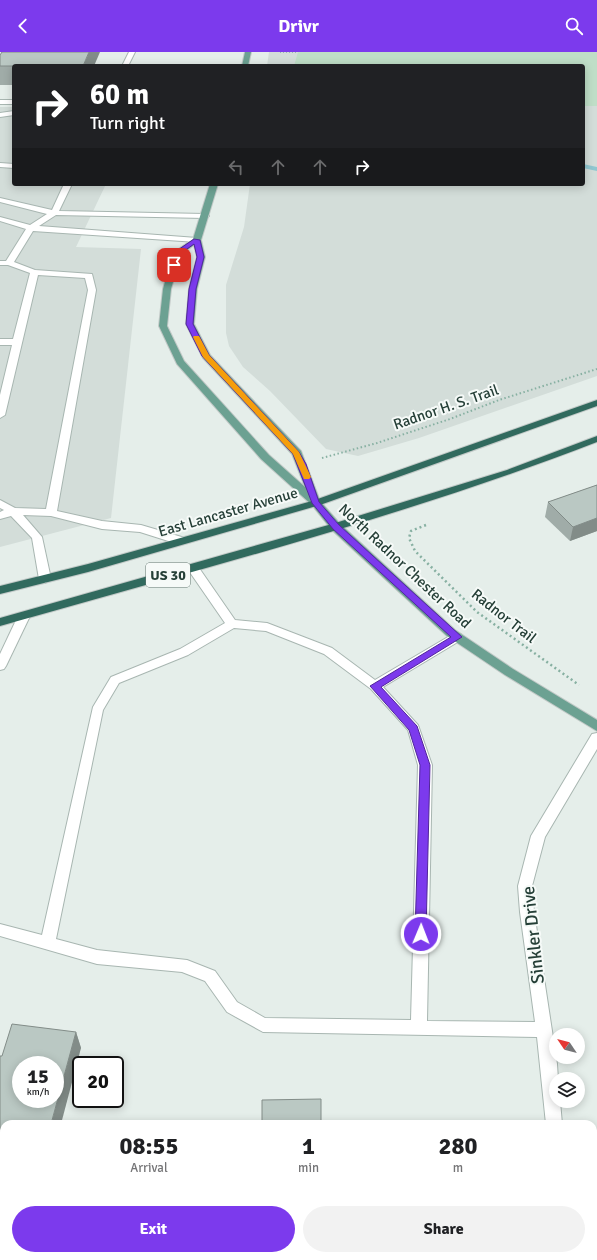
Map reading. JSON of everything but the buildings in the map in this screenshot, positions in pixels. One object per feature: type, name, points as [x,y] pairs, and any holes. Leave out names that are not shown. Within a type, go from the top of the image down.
[{"type":"highway","name":"East Lancaster Avenue","points":[[0,590],[45,579],[316,503],[597,403]]},
{"type":"highway","name":"US 30","points":[[0,622],[336,527],[511,472],[597,439]]},
{"type":"main road","points":[[245,64],[248,52]]},
{"type":"main road","points":[[196,240],[213,186]]},
{"type":"main road","name":"North Radnor Chester Road","points":[[316,503],[297,453],[206,356],[190,324],[193,289],[201,257],[196,240],[177,254],[167,289],[163,326],[180,362],[265,457],[316,503],[336,527],[457,637],[509,672],[597,726]]},
{"type":"street","points":[[126,64],[132,52]]},
{"type":"street","points":[[0,102],[12,102]]},
{"type":"street","points":[[0,115],[12,113]]},
{"type":"street","points":[[0,165],[12,166]]},
{"type":"street","points":[[9,263],[31,228],[54,214],[67,186]]},
{"type":"street","points":[[0,200],[54,214],[205,216]]},
{"type":"street","points":[[0,219],[31,228],[196,240]]},
{"type":"street","points":[[0,263],[9,263],[34,272],[89,276],[92,290],[51,513]]},
{"type":"street","points":[[0,415],[34,272]]},
{"type":"street","points":[[0,342],[17,342]]},
{"type":"street","points":[[0,503],[13,511],[37,537],[45,579]]},
{"type":"street","points":[[0,516],[13,511],[51,513],[102,525],[141,529],[181,541]]},
{"type":"street","points":[[193,568],[232,624]]},
{"type":"street","points":[[0,666],[24,616]]},
{"type":"street","points":[[48,943],[95,718],[100,704],[115,680],[184,652],[232,624],[267,626],[328,651],[375,686],[414,728],[425,765],[419,1027]]},
{"type":"street","points":[[375,686],[457,637]]},
{"type":"street","name":"Sinkler Drive","points":[[554,1120],[549,1064],[527,912],[525,886],[538,836],[597,738]]},
{"type":"street","points":[[0,930],[97,957],[182,966],[210,976],[232,1007],[263,1025],[544,1030]]},
{"type":"path","points":[[280,52],[298,52]]},
{"type":"path","name":"Radnor H. S. Trail","points":[[302,464],[377,443],[450,419],[500,400],[597,369]]},
{"type":"path","name":"Radnor Trail","points":[[426,525],[411,531],[409,538],[415,551],[477,612],[585,690]]},
{"type":"shaded area","points":[[269,52],[597,52],[597,376],[419,438],[358,456],[326,449],[270,391],[243,367],[229,346],[226,333],[226,285],[244,227],[250,186],[585,186],[585,64],[267,64]]},
{"type":"shaded area","points":[[0,107],[12,107],[12,186],[105,186],[76,247],[141,249],[111,518],[0,547]]},
{"type":"green space","points":[[298,52],[597,52],[597,106],[585,106],[585,64],[295,64]]},
{"type":"waterway","points":[[585,166],[597,169]]},
{"type":"slow traffic","points":[[196,337],[206,356],[297,453],[307,477]]},
{"type":"route","points":[[174,265],[177,254],[196,240],[201,257],[193,289],[190,324],[206,356],[297,453],[316,503],[336,527],[457,637],[375,686],[414,728],[425,765],[421,934]]}]
